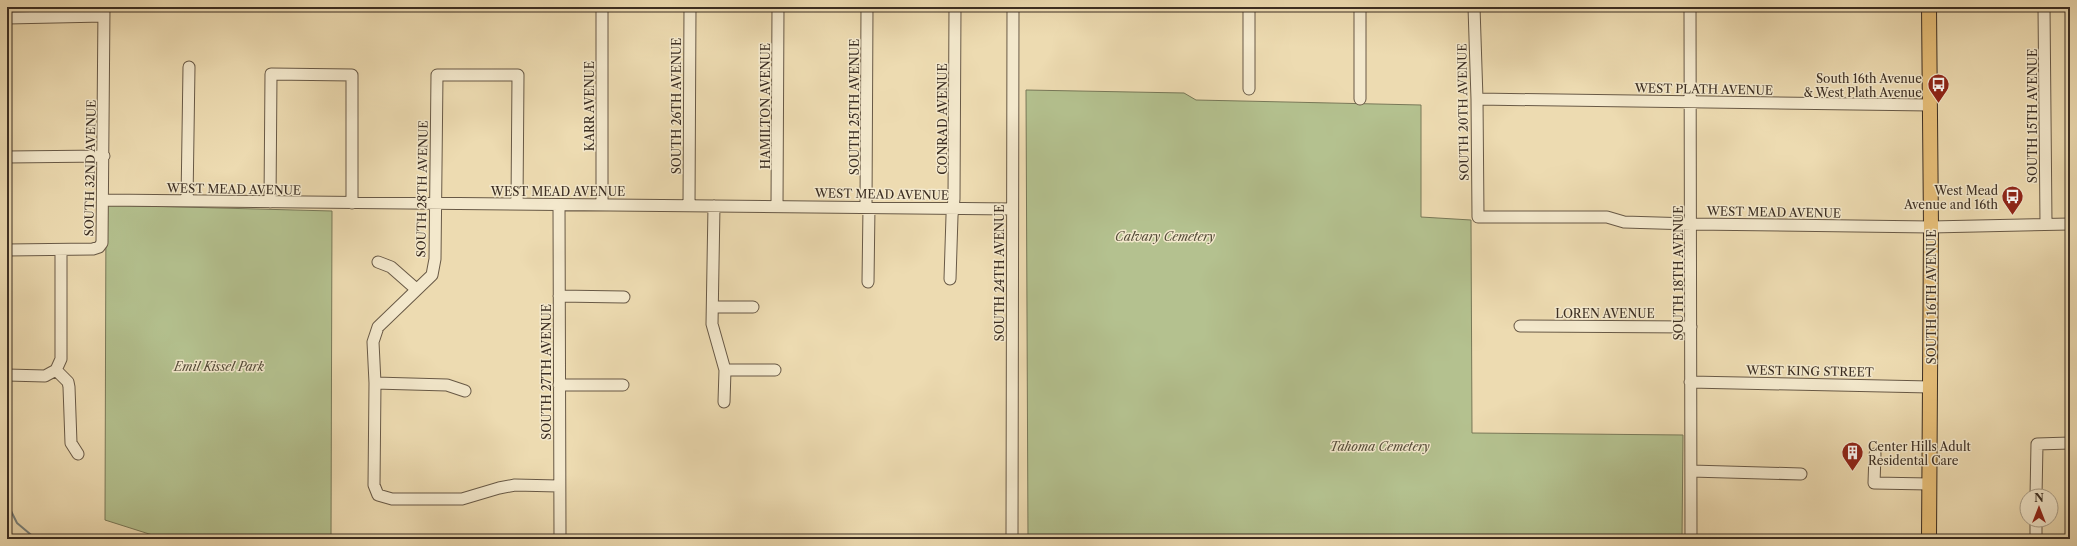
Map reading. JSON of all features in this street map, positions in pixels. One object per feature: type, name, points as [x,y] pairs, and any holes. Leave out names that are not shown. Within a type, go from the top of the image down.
[{"type":"main road","name":"SOUTH 16TH AVENUE","points":[[1928,539],[1931,227],[1930,7]]},
{"type":"street","name":"KARR AVENUE","points":[[602,7],[602,205]]},
{"type":"street","name":"SOUTH 26TH AVENUE","points":[[689,205],[690,7]]},
{"type":"street","name":"HAMILTON AVENUE","points":[[777,206],[778,7]]},
{"type":"street","name":"SOUTH 25TH AVENUE","points":[[867,7],[868,282]]},
{"type":"street","name":"CONRAD AVENUE","points":[[950,279],[953,208],[955,7]]},
{"type":"street","name":"SOUTH 24TH AVENUE","points":[[1012,539],[1013,7]]},
{"type":"street","points":[[1249,7],[1249,89]]},
{"type":"street","points":[[1360,7],[1360,99]]},
{"type":"street","name":"SOUTH 20TH AVENUE","points":[[1474,7],[1477,99],[1478,217]]},
{"type":"street","name":"SOUTH 18TH AVENUE","points":[[1690,7],[1691,539]]},
{"type":"street","name":"SOUTH 15TH AVENUE","points":[[2044,7],[2046,224]]},
{"type":"street","points":[[7,18],[104,12]]},
{"type":"street","name":"SOUTH 32ND AVENUE","points":[[61,250],[99,247],[104,236],[104,12]]},
{"type":"street","points":[[187,201],[189,68]]},
{"type":"street","points":[[270,202],[271,74],[352,75],[352,203]]},
{"type":"street","name":"SOUTH 28TH AVENUE","points":[[517,204],[518,75],[437,75],[434,264],[432,275],[378,327],[373,342],[375,383],[374,485],[378,495],[392,499],[462,499],[515,485],[558,486]]},
{"type":"street","name":"WEST PLATH AVENUE","points":[[1477,99],[1930,105]]},
{"type":"street","points":[[7,156],[104,156]]},
{"type":"street","name":"WEST MEAD AVENUE","points":[[104,200],[1012,209]]},
{"type":"street","name":"SOUTH 27TH AVENUE","points":[[559,204],[558,486],[560,539]]},
{"type":"street","points":[[714,206],[712,324],[724,370],[724,402]]},
{"type":"street","name":"WEST MEAD AVENUE","points":[[1478,217],[1607,217],[1624,222],[1931,227],[2070,224]]},
{"type":"street","points":[[7,250],[61,250],[61,359],[56,370],[45,376],[7,375]]},
{"type":"street","points":[[378,262],[391,267],[416,289]]},
{"type":"street","points":[[559,296],[624,297]]},
{"type":"street","points":[[713,306],[753,307]]},
{"type":"street","name":"LOREN AVENUE","points":[[1520,326],[1691,327]]},
{"type":"street","points":[[56,370],[68,382],[70,387],[71,443],[78,454]]},
{"type":"street","points":[[724,370],[775,370]]},
{"type":"street","name":"WEST KING STREET","points":[[1690,382],[1930,387]]},
{"type":"street","points":[[375,383],[447,385],[465,391]]},
{"type":"street","points":[[559,385],[623,385]]},
{"type":"street","points":[[2036,488],[2037,444],[2070,443]]},
{"type":"street","points":[[1875,454],[1874,483],[1929,484]]},
{"type":"street","points":[[1691,471],[1802,474]]},
{"type":"street","points":[[2036,528],[2036,539]]},
{"type":"green space","points":[[1026,90],[1184,93],[1196,100],[1421,105],[1421,217],[1471,220],[1472,433],[1683,435],[1682,539],[1028,539]]},
{"type":"green space","name":"Emil Kissel Park","points":[[106,205],[332,211],[331,539],[165,539],[105,520]]},
{"type":"waterway","points":[[7,503],[17,523],[36,539]]},
{"type":"place","name":"South 16th Avenue & West Plath Avenue","points":[[1938,104]]},
{"type":"place","name":"West Mead Avenue and 16th","points":[[2013,216]]},
{"type":"place","name":"Center Hills Adult Residental Care","points":[[1853,472]]},
{"type":"park label","name":"Calvary Cemetery","points":[[1165,236]]},
{"type":"park label","name":"Tahoma Cemetery","points":[[1380,446]]}]
